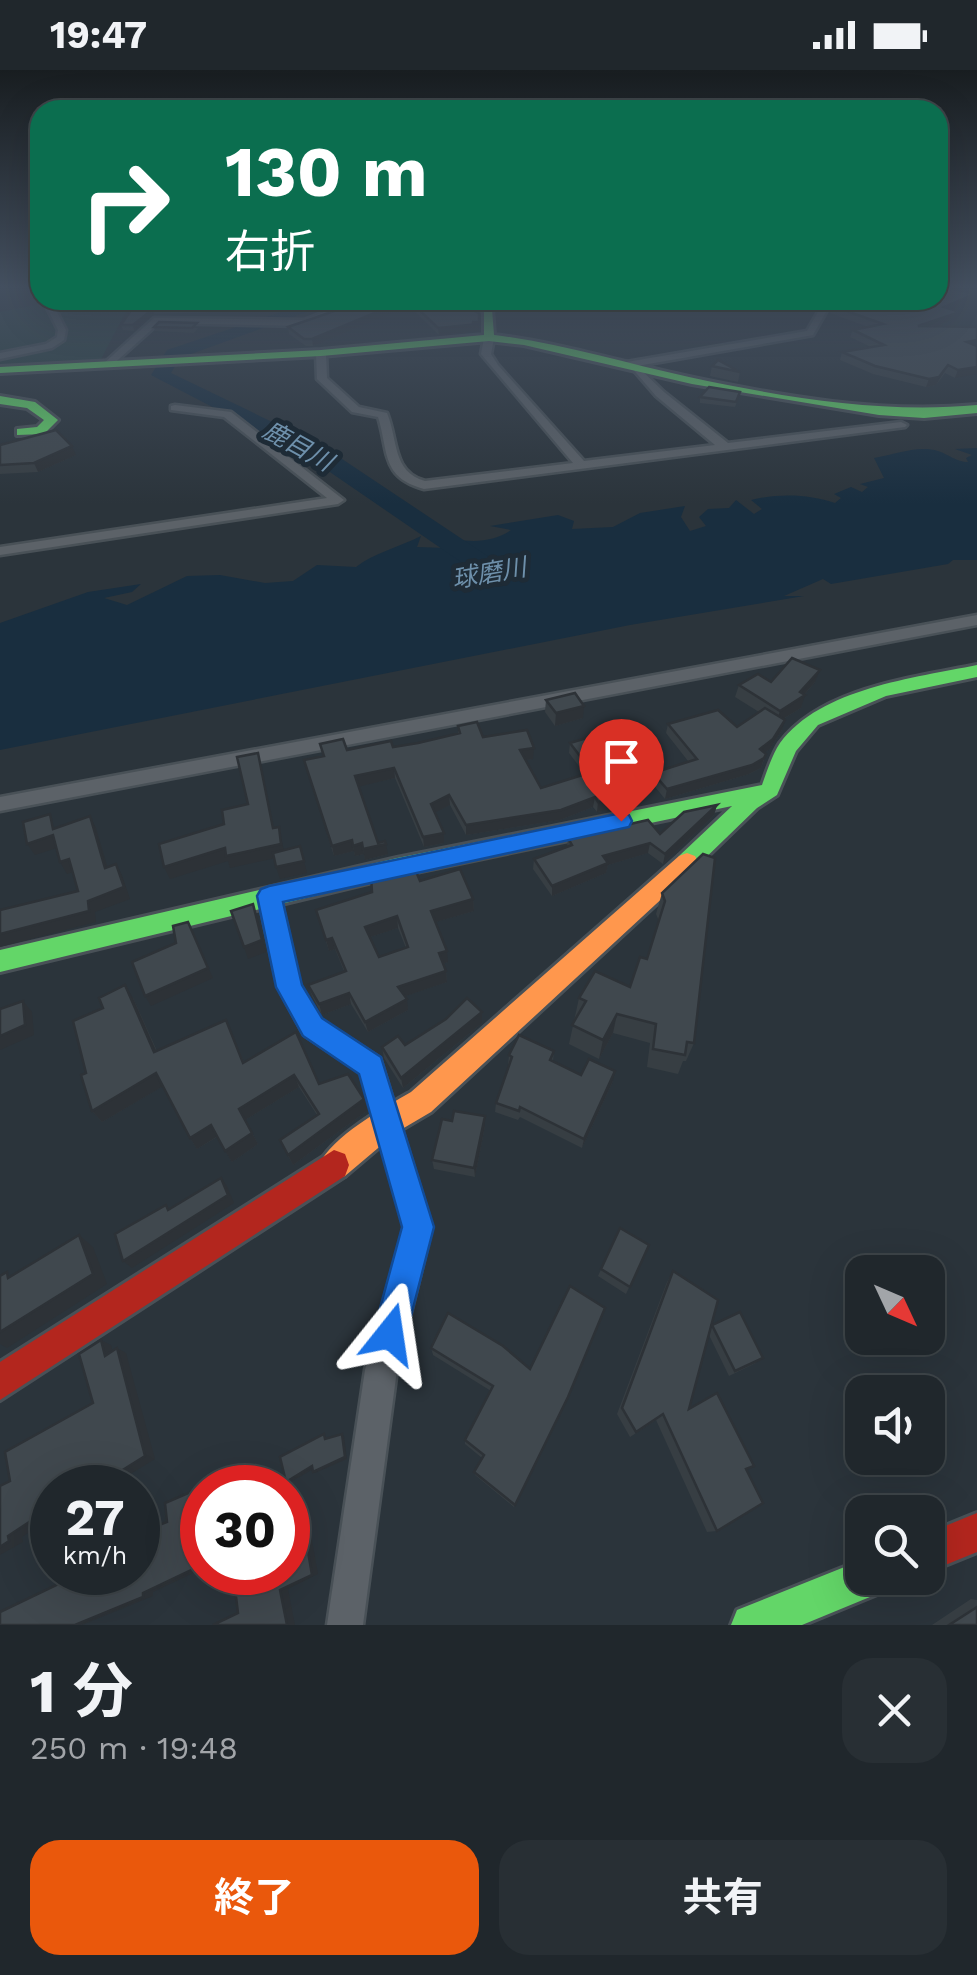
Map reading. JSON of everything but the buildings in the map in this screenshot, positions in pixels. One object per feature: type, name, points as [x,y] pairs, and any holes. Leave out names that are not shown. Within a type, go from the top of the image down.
[{"type":"street","points":[[107,365],[114,359]]},
{"type":"street","points":[[0,370],[223,359]]},
{"type":"street","points":[[320,359],[322,379],[356,410],[382,415],[390,429],[389,450],[394,468],[414,484],[442,484],[901,425]]},
{"type":"street","points":[[490,359],[580,465]]},
{"type":"street","points":[[594,359],[732,388],[879,411],[924,414],[977,409]]},
{"type":"street","points":[[630,367],[676,359]]},
{"type":"street","points":[[630,367],[725,447]]},
{"type":"street","points":[[0,400],[31,406],[52,420],[40,430],[21,432]]},
{"type":"street","points":[[0,551],[338,500],[227,414],[175,408]]},
{"type":"street","points":[[0,804],[977,620]]},
{"type":"street","points":[[0,1382],[334,1165],[387,1122],[421,1102],[632,916],[749,804],[770,790],[780,758],[798,732],[820,716],[904,686],[977,671]]},
{"type":"street","points":[[0,962],[269,896],[770,790]]},
{"type":"street","points":[[269,896],[290,987],[312,1027],[371,1066],[418,1227],[381,1370],[345,1625]]},
{"type":"street","points":[[945,1546],[977,1532]]},
{"type":"street","points":[[752,1625],[845,1587]]},
{"type":"green space","points":[[0,359],[101,359],[100,361],[0,368]]},
{"type":"water","name":"球磨川","points":[[977,448],[977,560],[953,560],[831,584],[823,579],[784,596],[804,596],[630,625],[0,750],[0,623],[88,592],[141,584],[132,592],[104,598],[127,605],[187,576],[220,575],[265,583],[293,581],[317,565],[356,567],[421,536],[417,547],[447,548],[456,539],[485,540],[511,530],[490,526],[558,515],[574,521],[572,529],[613,527],[640,513],[685,506],[681,517],[690,531],[706,526],[699,517],[708,509],[729,508],[736,500],[754,514],[762,509],[751,500],[772,496],[804,496],[835,503],[841,498],[834,494],[851,487],[862,492],[868,487],[860,484],[884,478],[874,458],[930,449],[968,462],[966,458],[972,455],[955,449]]},
{"type":"waterway","name":"鹿目川","points":[[170,359],[160,375],[316,452],[489,569]]},
{"type":"traffic: fast","points":[[0,370],[216,359]]},
{"type":"traffic: fast","points":[[595,359],[692,381],[879,411],[924,414],[977,409]]},
{"type":"traffic: fast","points":[[0,400],[31,405],[52,420],[40,431],[21,432]]},
{"type":"traffic: fast","points":[[687,862],[749,803],[770,790],[787,748],[811,721],[881,691],[977,671]]},
{"type":"traffic: fast","points":[[0,961],[397,867],[764,792]]},
{"type":"traffic: fast","points":[[752,1625],[845,1587]]},
{"type":"traffic: slow","points":[[334,1165],[387,1122],[421,1102],[687,862]]},
{"type":"traffic: jam","points":[[0,1382],[334,1165]]},
{"type":"traffic: jam","points":[[945,1546],[977,1532]]},
{"type":"route","points":[[390,1334],[418,1227],[371,1066],[312,1027],[290,987],[269,896],[621,821]]}]
